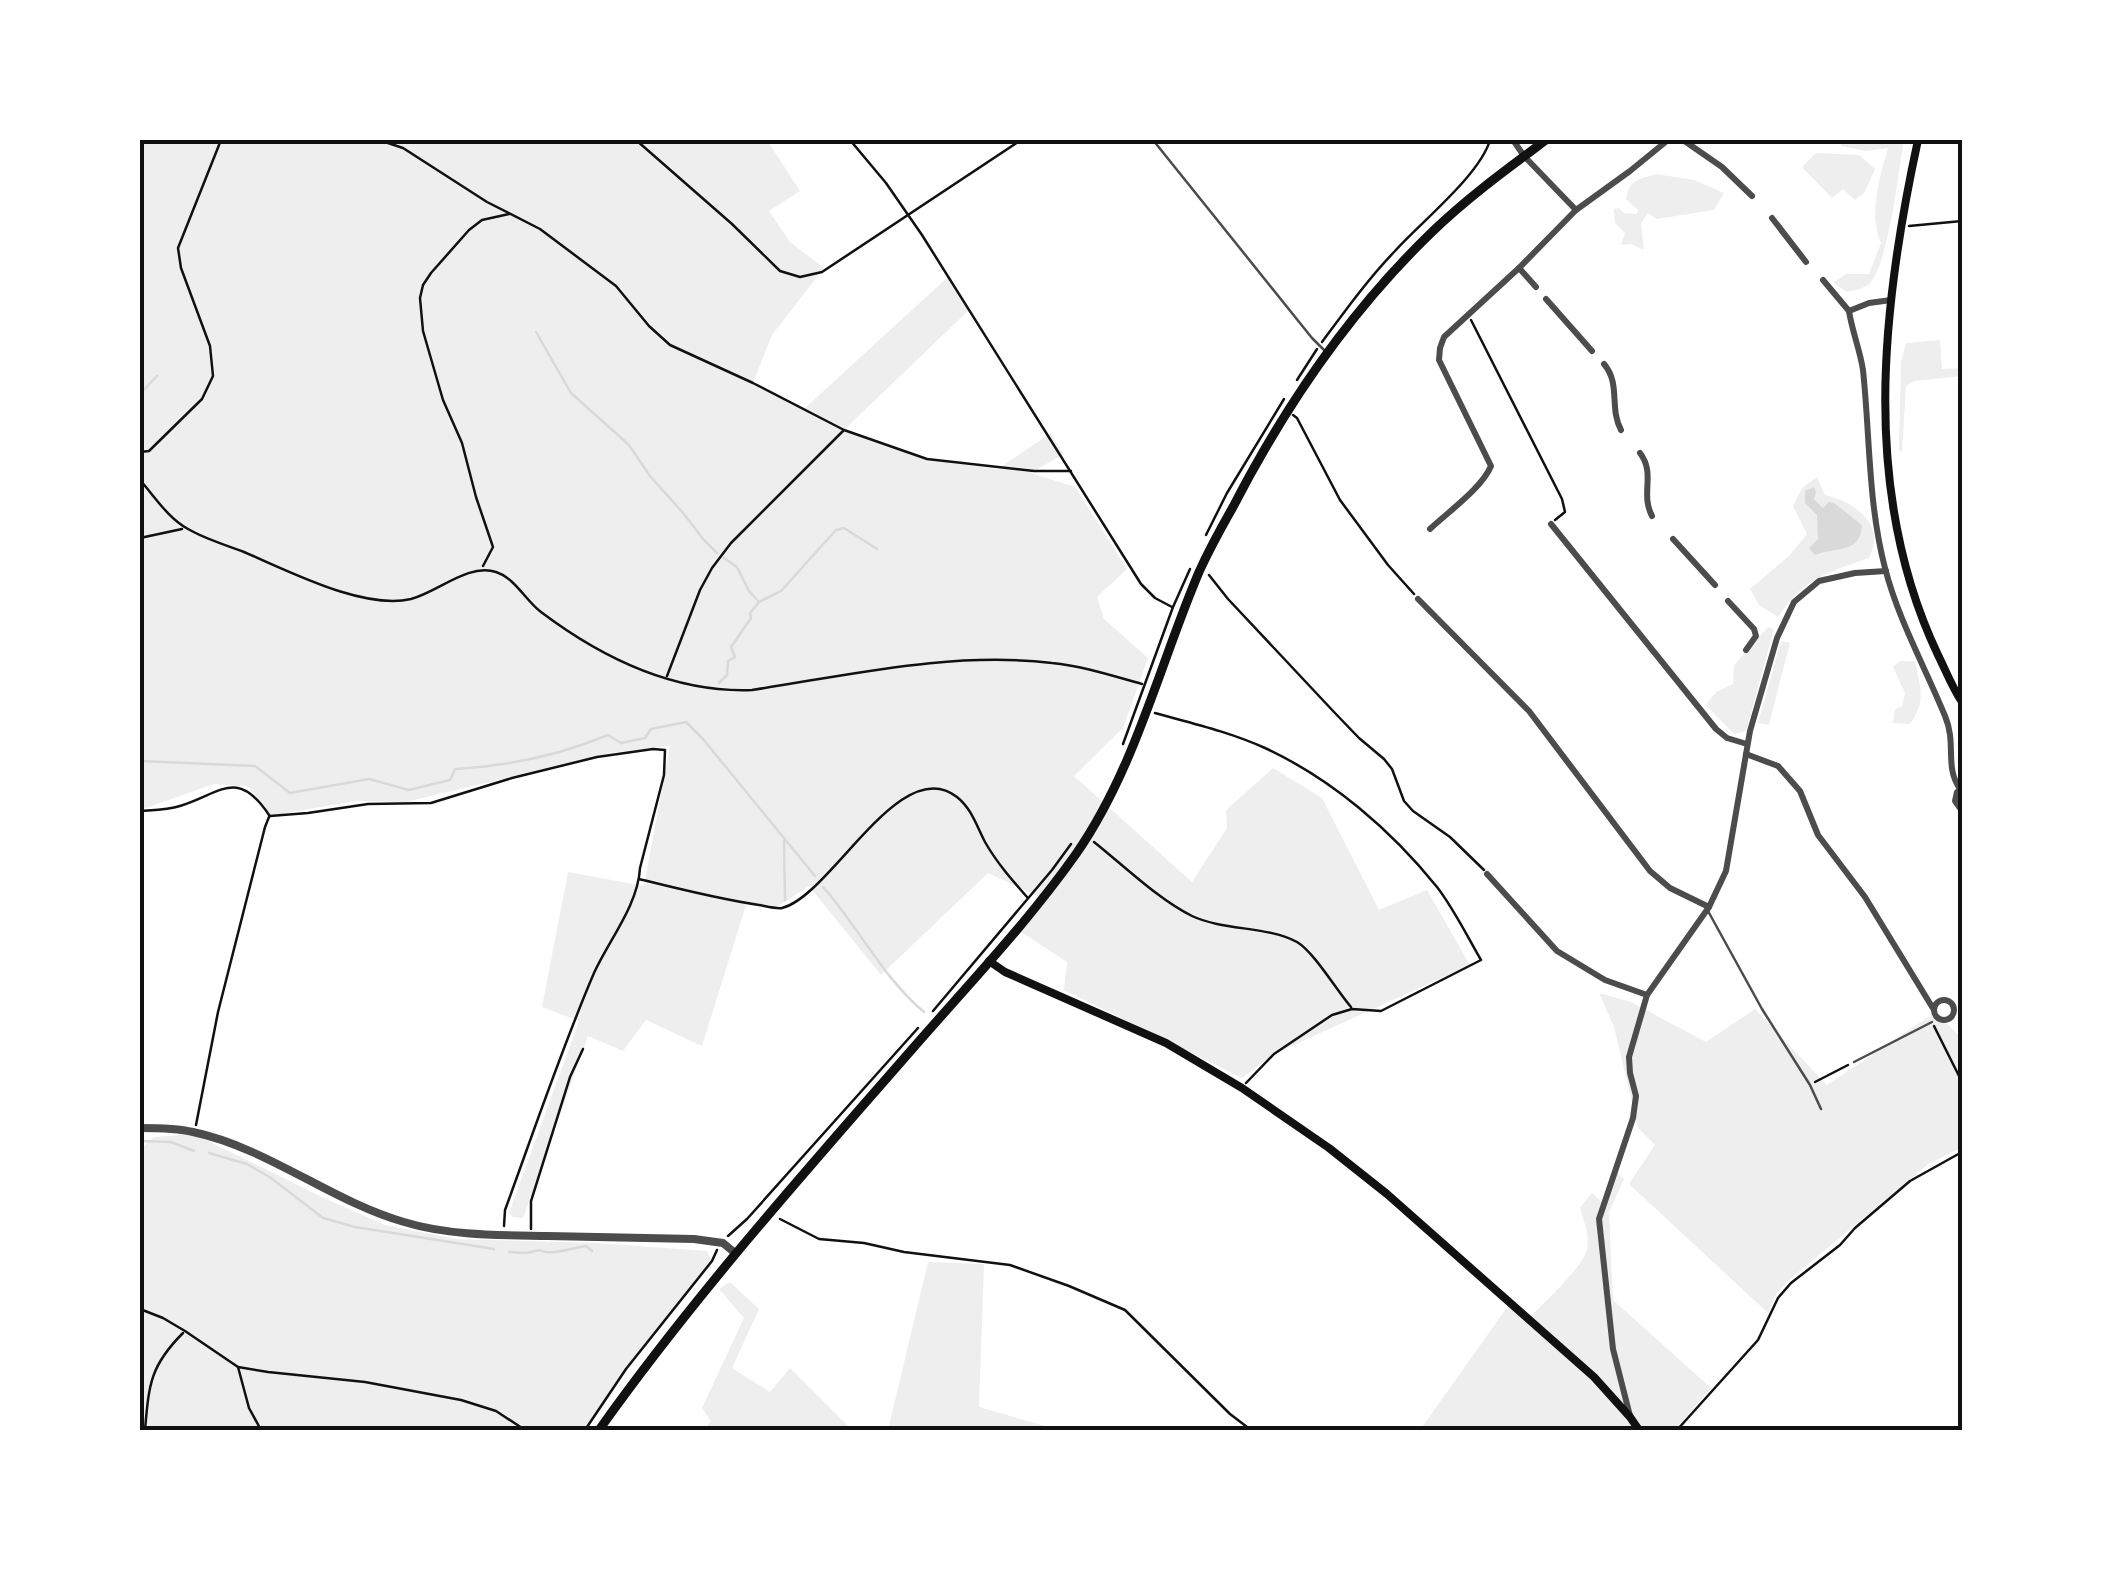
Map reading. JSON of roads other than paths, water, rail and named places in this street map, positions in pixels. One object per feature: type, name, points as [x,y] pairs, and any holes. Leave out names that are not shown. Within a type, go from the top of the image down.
[{"type":"main road","points":[[600,1430],[736,1252],[989,962],[1032,902],[1062,874],[1088,836],[1119,779],[1202,566],[1253,468],[1328,353],[1364,304],[1434,230],[1546,140]]},
{"type":"main road","points":[[1918,140],[1900,227],[1891,300],[1884,397],[1888,484],[1903,558],[1924,624],[1962,702]]},
{"type":"main road","points":[[989,962],[1166,1043],[1242,1088],[1329,1148],[1387,1194],[1594,1377],[1639,1430]]},
{"type":"street","points":[[1513,140],[1576,210]]},
{"type":"street","points":[[1430,529],[1492,466],[1438,355],[1444,337],[1576,210],[1668,140]]},
{"type":"street","points":[[1682,140],[1722,166],[1752,196]]},
{"type":"street","points":[[1772,218],[1806,262]]},
{"type":"street","points":[[1519,268],[1536,288]]},
{"type":"street","points":[[1823,280],[1849,311],[1862,370],[1871,485],[1886,571],[1921,666],[1949,726],[1952,773],[1961,789],[1955,800],[1962,811]]},
{"type":"street","points":[[1546,299],[1592,350]]},
{"type":"street","points":[[1849,311],[1891,300]]},
{"type":"street","points":[[1604,364],[1612,373],[1616,390],[1614,416],[1621,430]]},
{"type":"street","points":[[1640,453],[1649,474],[1646,503],[1652,516]]},
{"type":"street","points":[[1551,524],[1716,729],[1727,738],[1748,744]]},
{"type":"street","points":[[1673,539],[1715,585]]},
{"type":"street","points":[[1630,1417],[1613,1349],[1600,1212],[1633,1118],[1636,1096],[1630,1057],[1647,995],[1708,908],[1726,871],[1755,709],[1776,638],[1794,602],[1820,581],[1886,571]]},
{"type":"street","points":[[1418,599],[1529,711],[1650,872],[1670,888],[1708,908]]},
{"type":"street","points":[[1728,600],[1754,629],[1756,636],[1746,650]]},
{"type":"street","points":[[1746,754],[1778,766],[1800,790],[1818,835],[1865,897],[1934,1010]]},
{"type":"street","points":[[1487,874],[1557,952],[1605,980],[1647,995]]},
{"type":"street","points":[[140,1128],[195,1132],[249,1151],[380,1215],[441,1230],[694,1239],[722,1243],[736,1252]]},
{"type":"lane","points":[[1152,140],[1328,353]]},
{"type":"lane","points":[[1708,908],[1821,1109]]},
{"type":"lane","points":[[1854,1062],[1932,1022]]},
{"type":"waterway","points":[[536,332],[571,393],[629,445],[650,476],[717,553]]},
{"type":"waterway","points":[[140,394],[157,376]]},
{"type":"waterway","points":[[719,683],[727,675],[728,661],[735,657],[731,647],[751,618],[750,613],[759,602],[781,591],[836,530],[844,528],[877,549]]},
{"type":"waterway","points":[[724,558],[737,567],[759,602]]},
{"type":"waterway","points":[[140,761],[255,766],[290,793],[369,779],[409,790],[450,780],[455,769],[533,758],[608,735],[621,743],[645,738],[651,729],[686,722],[815,876]]},
{"type":"waterway","points":[[784,841],[785,900]]},
{"type":"waterway","points":[[823,887],[896,984],[924,1012]]},
{"type":"waterway","points":[[140,1141],[171,1142],[194,1151]]},
{"type":"waterway","points":[[209,1153],[247,1164],[323,1218],[355,1227],[494,1249]]},
{"type":"waterway","points":[[509,1252],[556,1252],[586,1246],[592,1251]]}]
